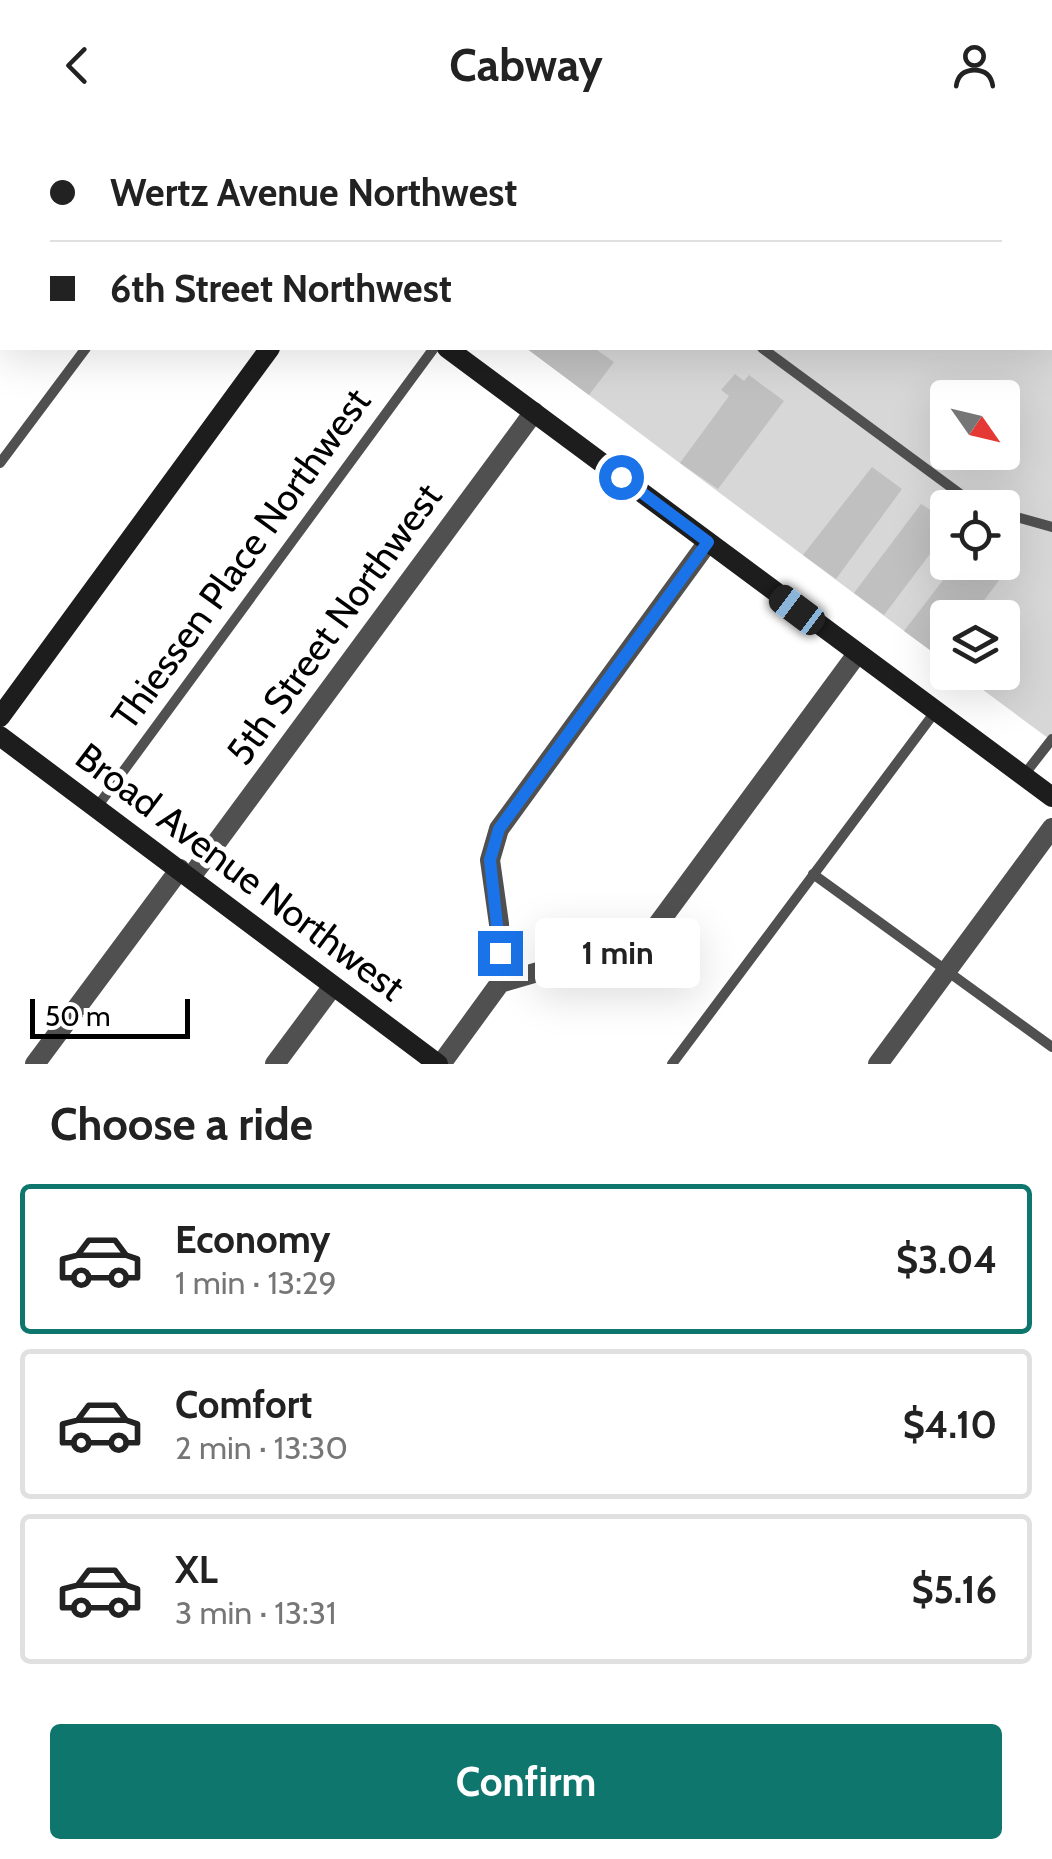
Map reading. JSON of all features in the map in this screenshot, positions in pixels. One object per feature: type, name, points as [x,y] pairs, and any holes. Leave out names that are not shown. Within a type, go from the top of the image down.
[{"type":"street","points":[[0,717],[269,350]]},
{"type":"street","points":[[450,350],[1052,798]]},
{"type":"street","name":"5th Street Northwest","points":[[36,1064],[534,412]]},
{"type":"street","points":[[440,1064],[500,982],[499,924],[490,860],[499,829],[708,542]]},
{"type":"street","points":[[500,982],[556,967],[603,963],[647,939],[857,654]]},
{"type":"street","name":"Broad Avenue Northwest","points":[[0,736],[440,1064]]},
{"type":"street","points":[[878,1064],[1052,828]]},
{"type":"street","points":[[275,1064],[333,986]]},
{"type":"lane","points":[[0,463],[85,350]]},
{"type":"lane","name":"Thiessen Place Northwest","points":[[97,807],[433,350]]},
{"type":"lane","points":[[765,350],[955,490]]},
{"type":"lane","points":[[1020,519],[1052,527]]},
{"type":"lane","points":[[672,1064],[935,712]]},
{"type":"lane","points":[[1023,776],[1052,739]]},
{"type":"lane","points":[[813,874],[1052,1047]]},
{"type":"shaded area","points":[[529,350],[1052,350],[1052,741],[983,690],[1020,690],[1020,600],[930,600],[930,650]]},
{"type":"building","points":[[529,350],[597,350],[614,362],[589,395]]},
{"type":"building","points":[[735,374],[744,381],[749,375],[784,401],[718,489],[680,463],[729,396],[721,390]]},
{"type":"building","points":[[872,467],[902,489],[836,579],[803,555]]},
{"type":"building","points":[[921,504],[930,510],[930,554],[884,615],[854,593]]},
{"type":"building","points":[[943,580],[999,580],[984,600],[930,600],[930,650],[904,631]]},
{"type":"route","points":[[500,953],[490,875],[499,829],[708,542],[621,477]]}]
